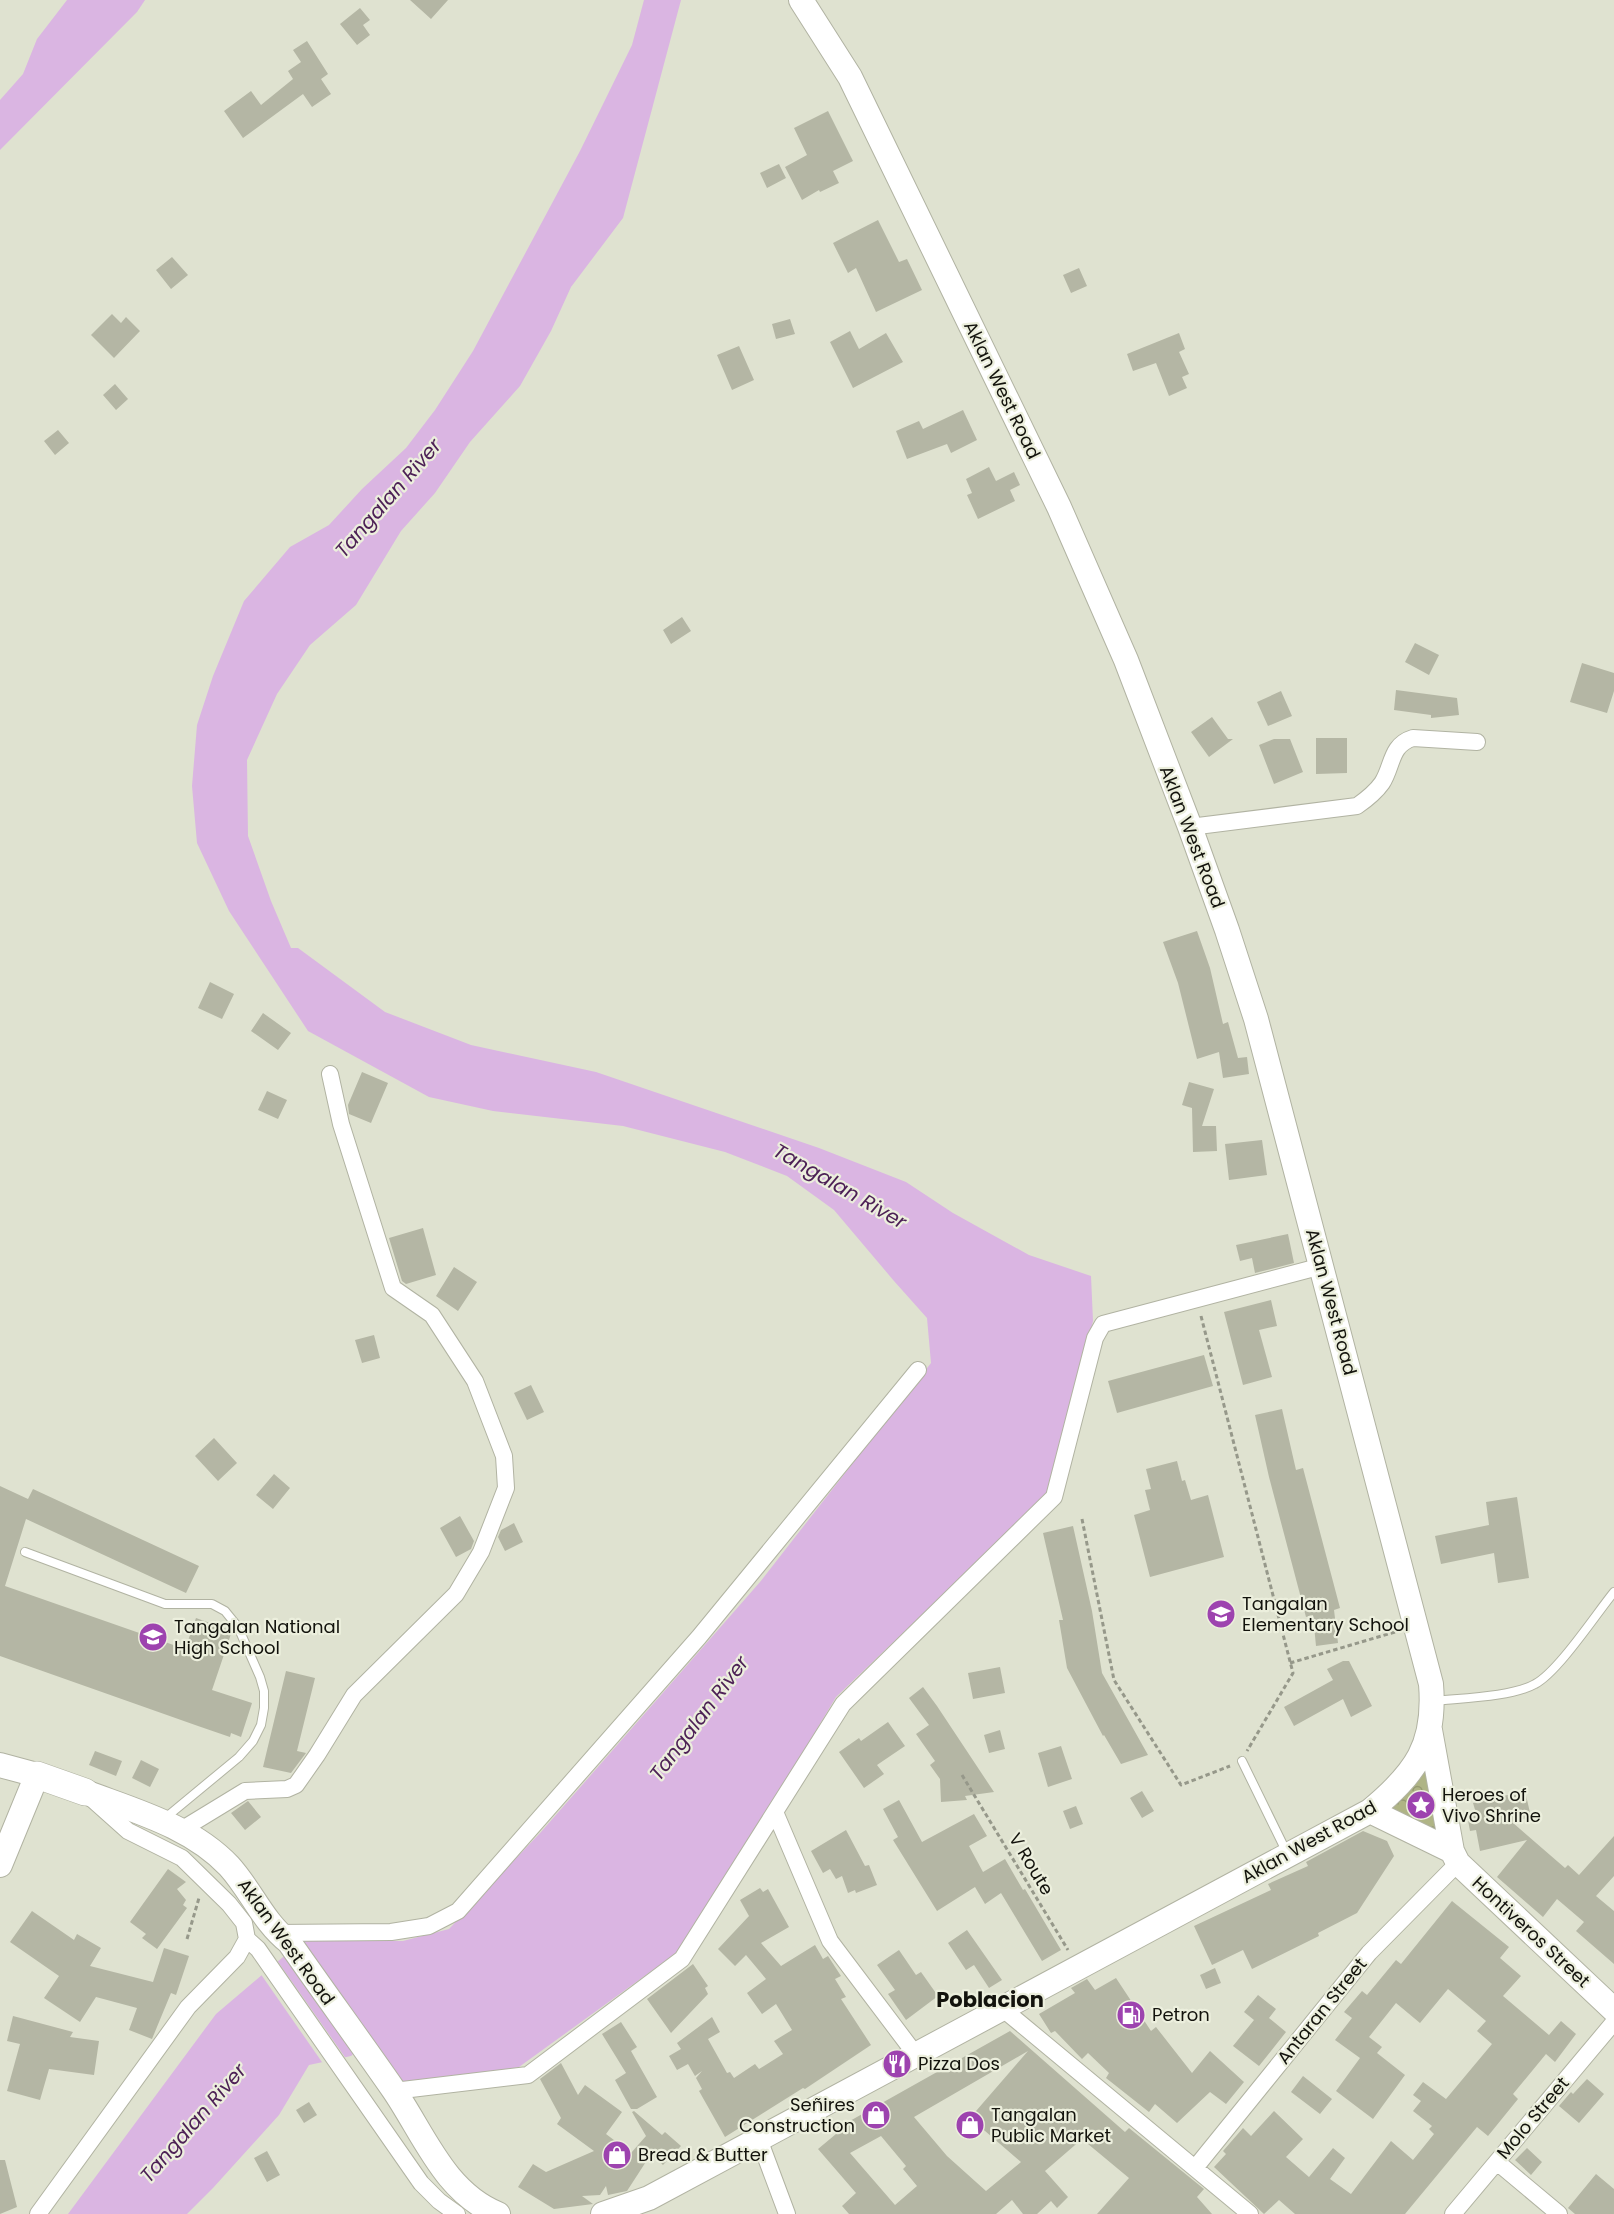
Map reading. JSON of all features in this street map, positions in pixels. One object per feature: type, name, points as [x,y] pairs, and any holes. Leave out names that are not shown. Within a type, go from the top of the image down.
[{"type":"main road","name":"Aklan West Road","points":[[603,2214],[649,2198],[1370,1811],[1408,1776],[1420,1755],[1430,1728],[1433,1701],[1416,1625],[1256,1019],[1190,827],[1126,660],[1059,507],[850,77],[801,0]]},
{"type":"main road","points":[[1430,1728],[1455,1857]]},
{"type":"main road","name":"Aklan West Road","points":[[0,1765],[38,1775],[86,1792],[171,1826],[217,1854],[242,1881],[394,2091],[446,2173],[464,2193],[498,2214]]},
{"type":"main road","points":[[0,1865],[38,1775]]},
{"type":"main road","name":"Hontiveros Street","points":[[1370,1811],[1455,1857],[1614,2010]]},
{"type":"street","points":[[1190,827],[1357,806],[1372,796],[1383,782],[1394,753],[1403,741],[1413,738],[1477,742]]},
{"type":"street","points":[[171,1826],[245,1791],[287,1788],[296,1785],[354,1695],[456,1594],[481,1552],[506,1488],[504,1455],[475,1381],[432,1315],[393,1288],[341,1124],[330,1074]]},
{"type":"street","points":[[394,2091],[528,2075],[682,1959],[843,1704],[1054,1497],[1095,1338],[1103,1324],[1322,1266]]},
{"type":"street","points":[[283,1937],[391,1932],[429,1926],[458,1911],[699,1637],[918,1370]]},
{"type":"street","points":[[86,1792],[128,1830],[182,1858],[229,1904],[244,1923],[252,1944],[421,2183],[439,2201],[457,2214]]},
{"type":"street","points":[[775,1812],[830,1941],[916,2055]]},
{"type":"street","name":"Antaran Street","points":[[1196,2168],[1369,1953],[1455,1857]]},
{"type":"street","points":[[38,2214],[188,2007],[252,1944]]},
{"type":"street","points":[[1003,2008],[1250,2214]]},
{"type":"street","name":"Molo Street","points":[[1453,2214],[1614,2022]]},
{"type":"street","points":[[759,2139],[787,2214]]},
{"type":"street","points":[[1497,2162],[1559,2214]]},
{"type":"lane","points":[[25,1552],[165,1604],[212,1604],[225,1611],[238,1627],[264,1691],[261,1725],[253,1742],[171,1826]]},
{"type":"lane","points":[[1433,1701],[1513,1691],[1536,1684],[1554,1668],[1614,1592]]},
{"type":"lane","points":[[1242,1761],[1288,1856]]},
{"type":"path","points":[[1082,1519],[1113,1680],[1181,1785],[1242,1761],[1293,1673],[1197,1300]]},
{"type":"path","points":[[1290,1663],[1416,1625]]},
{"type":"path","name":"V Route","points":[[962,1775],[1078,1966]]},
{"type":"path","points":[[187,1939],[199,1896],[196,1873]]},
{"type":"green space","points":[[1427,1764],[1439,1833],[1386,1807]]},
{"type":"water","points":[[67,0],[145,0],[137,12],[0,150],[0,100],[23,74],[37,39]]},
{"type":"water","name":"Tangalan River","points":[[644,0],[681,0],[623,218],[571,287],[551,331],[520,386],[470,442],[435,493],[401,531],[356,605],[310,645],[277,694],[247,760],[248,836],[271,901],[291,948],[298,948],[385,1012],[471,1045],[596,1072],[819,1148],[906,1182],[953,1213],[1029,1255],[1091,1276],[1093,1321],[1060,1460],[1045,1497],[836,1697],[722,1888],[679,1951],[519,2067],[403,2087],[363,2044],[351,2056],[309,2065],[279,2115],[187,2214],[68,2214],[216,2014],[303,1940],[403,1941],[449,1929],[541,1832],[760,1582],[931,1363],[927,1318],[834,1210],[787,1176],[725,1152],[623,1126],[493,1111],[429,1097],[308,1031],[229,911],[197,843],[192,786],[197,725],[213,676],[244,601],[290,547],[329,525],[362,489],[406,448],[435,410],[473,351],[580,151],[632,45]]},
{"type":"pier","points":[[276,1959],[347,2060],[324,2065],[260,1973]]},
{"type":"building","points":[[410,0],[448,0],[431,19]]},
{"type":"building","points":[[360,8],[370,20],[363,25],[370,35],[357,45],[340,24]]},
{"type":"building","points":[[307,41],[328,74],[321,79],[331,94],[312,107],[303,94],[243,138],[224,111],[251,91],[261,105],[293,79],[288,71],[301,62],[293,50]]},
{"type":"building","points":[[828,111],[853,161],[833,171],[839,183],[820,192],[819,190],[802,200],[785,167],[807,155],[794,128]]},
{"type":"building","points":[[779,164],[786,178],[767,188],[760,173]]},
{"type":"building","points":[[878,220],[899,262],[907,259],[922,290],[876,312],[856,268],[848,273],[833,243]]},
{"type":"building","points":[[172,257],[188,275],[171,289],[156,270]]},
{"type":"building","points":[[1079,268],[1087,286],[1071,293],[1063,275]]},
{"type":"building","points":[[112,314],[121,323],[126,317],[140,331],[114,358],[91,335]]},
{"type":"building","points":[[790,319],[795,334],[776,339],[772,324]]},
{"type":"building","points":[[850,331],[859,349],[886,333],[903,362],[853,388],[830,342]]},
{"type":"building","points":[[1179,333],[1185,349],[1179,352],[1189,374],[1182,377],[1187,388],[1169,396],[1156,363],[1133,371],[1127,354]]},
{"type":"building","points":[[739,346],[754,380],[732,390],[717,355]]},
{"type":"building","points":[[115,384],[128,399],[116,410],[103,395]]},
{"type":"building","points":[[963,410],[977,440],[951,453],[947,444],[907,459],[896,431],[919,421],[923,429]]},
{"type":"building","points":[[58,430],[69,443],[55,455],[44,441]]},
{"type":"building","points":[[989,467],[996,481],[1014,472],[1020,485],[1010,490],[1015,501],[978,519],[967,495],[972,493],[966,479]]},
{"type":"building","points":[[682,617],[691,631],[671,644],[663,630]]},
{"type":"building","points":[[1415,643],[1439,655],[1429,675],[1405,662]]},
{"type":"building","points":[[1582,663],[1614,673],[1614,691],[1607,713],[1570,702]]},
{"type":"building","points":[[1396,690],[1457,698],[1459,715],[1431,718],[1431,715],[1394,710]]},
{"type":"building","points":[[1281,691],[1292,716],[1268,726],[1257,702]]},
{"type":"building","points":[[1212,717],[1228,739],[1233,739],[1209,757],[1191,732]]},
{"type":"building","points":[[1316,738],[1347,738],[1347,773],[1316,774]]},
{"type":"building","points":[[1274,739],[1290,739],[1303,772],[1274,784],[1259,745]]},
{"type":"building","points":[[1197,931],[1210,968],[1223,1024],[1228,1022],[1238,1058],[1247,1057],[1249,1074],[1223,1078],[1219,1052],[1197,1059],[1178,983],[1163,942]]},
{"type":"building","points":[[210,982],[234,994],[222,1019],[198,1008]]},
{"type":"building","points":[[263,1013],[291,1033],[278,1050],[251,1031]]},
{"type":"building","points":[[362,1072],[388,1083],[371,1123],[349,1114],[348,1105]]},
{"type":"building","points":[[1189,1082],[1214,1089],[1202,1126],[1216,1126],[1217,1151],[1193,1152],[1192,1108],[1182,1105]]},
{"type":"building","points":[[267,1091],[287,1100],[278,1119],[258,1110]]},
{"type":"building","points":[[1262,1140],[1267,1175],[1229,1180],[1225,1144]]},
{"type":"building","points":[[423,1228],[436,1275],[406,1284],[402,1281],[389,1238]]},
{"type":"building","points":[[1288,1234],[1294,1263],[1255,1273],[1252,1258],[1240,1261],[1236,1245]]},
{"type":"building","points":[[454,1267],[477,1282],[458,1311],[436,1296]]},
{"type":"building","points":[[1271,1300],[1277,1326],[1259,1330],[1272,1377],[1243,1385],[1224,1312]]},
{"type":"building","points":[[374,1335],[380,1358],[362,1363],[355,1340]]},
{"type":"building","points":[[1204,1355],[1213,1386],[1117,1413],[1108,1381]]},
{"type":"building","points":[[531,1385],[544,1412],[527,1420],[514,1393]]},
{"type":"building","points":[[1282,1409],[1296,1470],[1303,1468],[1340,1608],[1334,1610],[1338,1643],[1316,1646],[1313,1615],[1306,1617],[1269,1477],[1255,1415]]},
{"type":"building","points":[[214,1438],[237,1463],[218,1481],[195,1456]]},
{"type":"building","points":[[1177,1461],[1182,1481],[1185,1480],[1191,1500],[1208,1495],[1224,1557],[1150,1577],[1134,1515],[1150,1510],[1145,1490],[1151,1489],[1146,1469]]},
{"type":"building","points":[[274,1474],[290,1488],[273,1509],[256,1495]]},
{"type":"building","points":[[0,1486],[28,1499],[33,1489],[199,1566],[186,1593],[26,1519],[5,1586],[185,1649],[196,1618],[232,1631],[212,1690],[252,1703],[241,1737],[231,1733],[230,1737],[0,1656]]},
{"type":"building","points":[[1517,1497],[1529,1578],[1498,1583],[1494,1553],[1441,1564],[1435,1536],[1489,1525],[1486,1502]]},
{"type":"building","points":[[460,1516],[474,1541],[471,1549],[456,1557],[440,1528]]},
{"type":"building","points":[[514,1523],[523,1542],[505,1551],[498,1537],[501,1530]]},
{"type":"building","points":[[1073,1526],[1092,1611],[1102,1673],[1148,1755],[1121,1764],[1103,1736],[1067,1668],[1059,1620],[1063,1620],[1043,1533]]},
{"type":"building","points":[[1343,1661],[1349,1661],[1372,1706],[1351,1717],[1343,1699],[1294,1726],[1284,1707],[1333,1680],[1327,1669]]},
{"type":"building","points":[[1000,1667],[1005,1693],[973,1699],[968,1673]]},
{"type":"building","points":[[286,1671],[315,1678],[297,1751],[306,1753],[291,1773],[263,1767]]},
{"type":"building","points":[[923,1687],[994,1792],[965,1796],[967,1800],[941,1802],[940,1779],[930,1765],[935,1761],[916,1734],[929,1725],[909,1698]]},
{"type":"building","points":[[888,1722],[905,1746],[877,1765],[884,1774],[864,1788],[839,1752],[859,1738],[861,1741]]},
{"type":"building","points":[[1000,1730],[1005,1749],[989,1753],[984,1735]]},
{"type":"building","points":[[1061,1746],[1072,1779],[1048,1787],[1038,1753]]},
{"type":"building","points":[[95,1751],[122,1761],[116,1776],[89,1765]]},
{"type":"building","points":[[141,1760],[159,1769],[150,1787],[132,1778]]},
{"type":"building","points":[[1142,1791],[1154,1811],[1142,1818],[1130,1798]]},
{"type":"building","points":[[1525,1791],[1531,1817],[1512,1822],[1565,1868],[1568,1865],[1579,1875],[1614,1836],[1614,1876],[1596,1896],[1614,1911],[1614,1964],[1576,1931],[1584,1922],[1557,1899],[1543,1917],[1497,1877],[1527,1840],[1480,1851],[1476,1830],[1470,1831],[1467,1815],[1476,1813],[1473,1803]]},
{"type":"building","points":[[899,1800],[922,1842],[974,1814],[987,1836],[969,1846],[983,1872],[1005,1859],[1061,1950],[1042,1961],[1001,1893],[985,1904],[975,1887],[937,1911],[893,1840],[898,1837],[883,1809]]},
{"type":"building","points":[[248,1801],[261,1817],[245,1830],[231,1813]]},
{"type":"building","points":[[1076,1806],[1083,1824],[1070,1829],[1063,1811]]},
{"type":"building","points":[[846,1830],[865,1866],[869,1865],[877,1885],[856,1893],[855,1890],[848,1893],[842,1876],[836,1879],[830,1869],[823,1873],[811,1851]]},
{"type":"building","points":[[1363,1831],[1387,1841],[1394,1856],[1357,1913],[1318,1933],[1319,1936],[1252,1969],[1243,1950],[1212,1965],[1194,1926],[1271,1890],[1268,1884],[1308,1866],[1306,1862]]},
{"type":"building","points":[[168,1869],[186,1882],[177,1889],[186,1900],[183,1905],[187,1908],[157,1949],[142,1938],[146,1934],[130,1922]]},
{"type":"building","points":[[760,1888],[763,1892],[768,1889],[789,1927],[761,1943],[781,1966],[815,1945],[823,1959],[828,1956],[841,1976],[835,1979],[846,1997],[841,1999],[871,2045],[805,2089],[803,2088],[725,2137],[699,2091],[702,2089],[696,2078],[702,2071],[695,2076],[688,2064],[677,2070],[669,2056],[681,2049],[677,2043],[712,2017],[720,2032],[708,2039],[727,2073],[730,2072],[734,2078],[755,2064],[759,2069],[783,2054],[774,2041],[792,2030],[776,2004],[762,2014],[747,1993],[766,1979],[746,1955],[735,1966],[718,1949],[749,1916],[740,1900]]},
{"type":"building","points":[[1452,1901],[1509,1947],[1500,1958],[1521,1976],[1503,1996],[1549,2035],[1561,2021],[1576,2034],[1555,2062],[1546,2054],[1513,2094],[1518,2099],[1488,2136],[1477,2127],[1405,2214],[1295,2214],[1279,2200],[1264,2214],[1214,2167],[1226,2154],[1223,2151],[1243,2128],[1251,2136],[1274,2111],[1303,2139],[1286,2157],[1309,2177],[1333,2148],[1345,2158],[1330,2179],[1351,2194],[1391,2141],[1413,2160],[1434,2134],[1429,2129],[1432,2126],[1413,2111],[1421,2101],[1413,2095],[1423,2082],[1446,2099],[1492,2044],[1477,2031],[1486,2021],[1448,1989],[1420,2023],[1396,2003],[1369,2037],[1382,2047],[1377,2053],[1405,2075],[1373,2119],[1336,2091],[1360,2058],[1335,2040],[1352,2018],[1344,2012],[1362,1991],[1367,1995],[1396,1960],[1401,1964]]},
{"type":"building","points":[[32,1911],[74,1940],[77,1934],[101,1948],[90,1966],[153,1982],[164,1948],[189,1956],[176,1995],[171,1993],[152,2039],[129,2030],[137,2008],[96,1997],[80,2022],[44,1998],[59,1976],[10,1942]]},
{"type":"building","points":[[967,1930],[1002,1980],[989,1988],[974,1965],[966,1970],[948,1943]]},
{"type":"building","points":[[899,1950],[916,1975],[921,1972],[938,1996],[906,2020],[888,1994],[895,1990],[877,1965]]},
{"type":"building","points":[[693,1964],[708,1986],[705,1988],[708,1994],[671,2033],[647,1999]]},
{"type":"building","points":[[1215,1968],[1221,1983],[1206,1989],[1200,1975]]},
{"type":"building","points":[[1116,1978],[1151,2031],[1156,2027],[1192,2073],[1210,2051],[1244,2082],[1226,2104],[1210,2092],[1177,2123],[1155,2104],[1149,2112],[1106,2078],[1109,2073],[1088,2053],[1082,2059],[1055,2031],[1051,2033],[1039,2014],[1075,1993],[1071,1988],[1087,1979],[1095,1990]]},
{"type":"building","points":[[1258,1995],[1276,2009],[1269,2018],[1286,2032],[1259,2066],[1233,2046],[1254,2020],[1244,2012]]},
{"type":"building","points":[[13,2016],[73,2032],[70,2037],[99,2041],[94,2075],[49,2069],[40,2100],[7,2091],[20,2044],[7,2041]]},
{"type":"building","points":[[621,2022],[637,2047],[631,2051],[657,2097],[637,2109],[631,2109],[615,2080],[626,2073],[602,2034]]},
{"type":"building","name":"Tangalan Public Market","points":[[1010,2031],[1125,2132],[1129,2128],[1204,2189],[1197,2197],[1212,2214],[1097,2214],[1129,2178],[1082,2139],[1045,2171],[1068,2197],[1057,2208],[1051,2201],[1037,2214],[1023,2214],[1012,2200],[996,2214],[849,2214],[842,2206],[856,2193],[818,2149],[836,2134],[832,2131]],"holes":[[[1028,2051],[970,2118],[1021,2162],[986,2191],[947,2156],[914,2117]],[[881,2136],[906,2166],[903,2169],[917,2186],[895,2205],[850,2153]]]},
{"type":"building","points":[[561,2063],[578,2095],[585,2085],[622,2112],[606,2134],[631,2153],[646,2136],[632,2112],[634,2111],[662,2135],[665,2132],[681,2146],[663,2165],[651,2154],[627,2191],[608,2195],[606,2186],[600,2195],[582,2196],[593,2204],[554,2209],[518,2187],[533,2164],[546,2172],[594,2151],[557,2124],[561,2118],[540,2079]]},
{"type":"building","points":[[1303,2076],[1332,2099],[1320,2114],[1291,2092]]},
{"type":"building","points":[[1587,2079],[1604,2094],[1579,2123],[1559,2106]]},
{"type":"building","points":[[309,2102],[317,2115],[304,2123],[296,2110]]},
{"type":"building","points":[[1527,2148],[1542,2162],[1531,2175],[1515,2160]]},
{"type":"building","points":[[267,2151],[280,2175],[267,2182],[254,2158]]},
{"type":"building","points":[[0,2160],[5,2160],[17,2207],[0,2214]]},
{"type":"building","points":[[1596,2174],[1614,2189],[1614,2214],[1575,2214],[1568,2208]]},
{"type":"place","name":"Tangalan Elementary School","points":[[1221,1614]]},
{"type":"place","name":"Tangalan National High School","points":[[153,1637]]},
{"type":"place","name":"Heroes of Vivo Shrine","points":[[1421,1805]]},
{"type":"place","name":"Petron","points":[[1131,2015]]},
{"type":"place","name":"Pizza Dos","points":[[897,2064]]},
{"type":"place","name":"Señires Construction","points":[[876,2115]]},
{"type":"place","name":"Tangalan Public Market","points":[[970,2125]]},
{"type":"place","name":"Bread & Butter","points":[[617,2155]]},
{"type":"district","name":"Poblacion","points":[[990,2000]]}]
